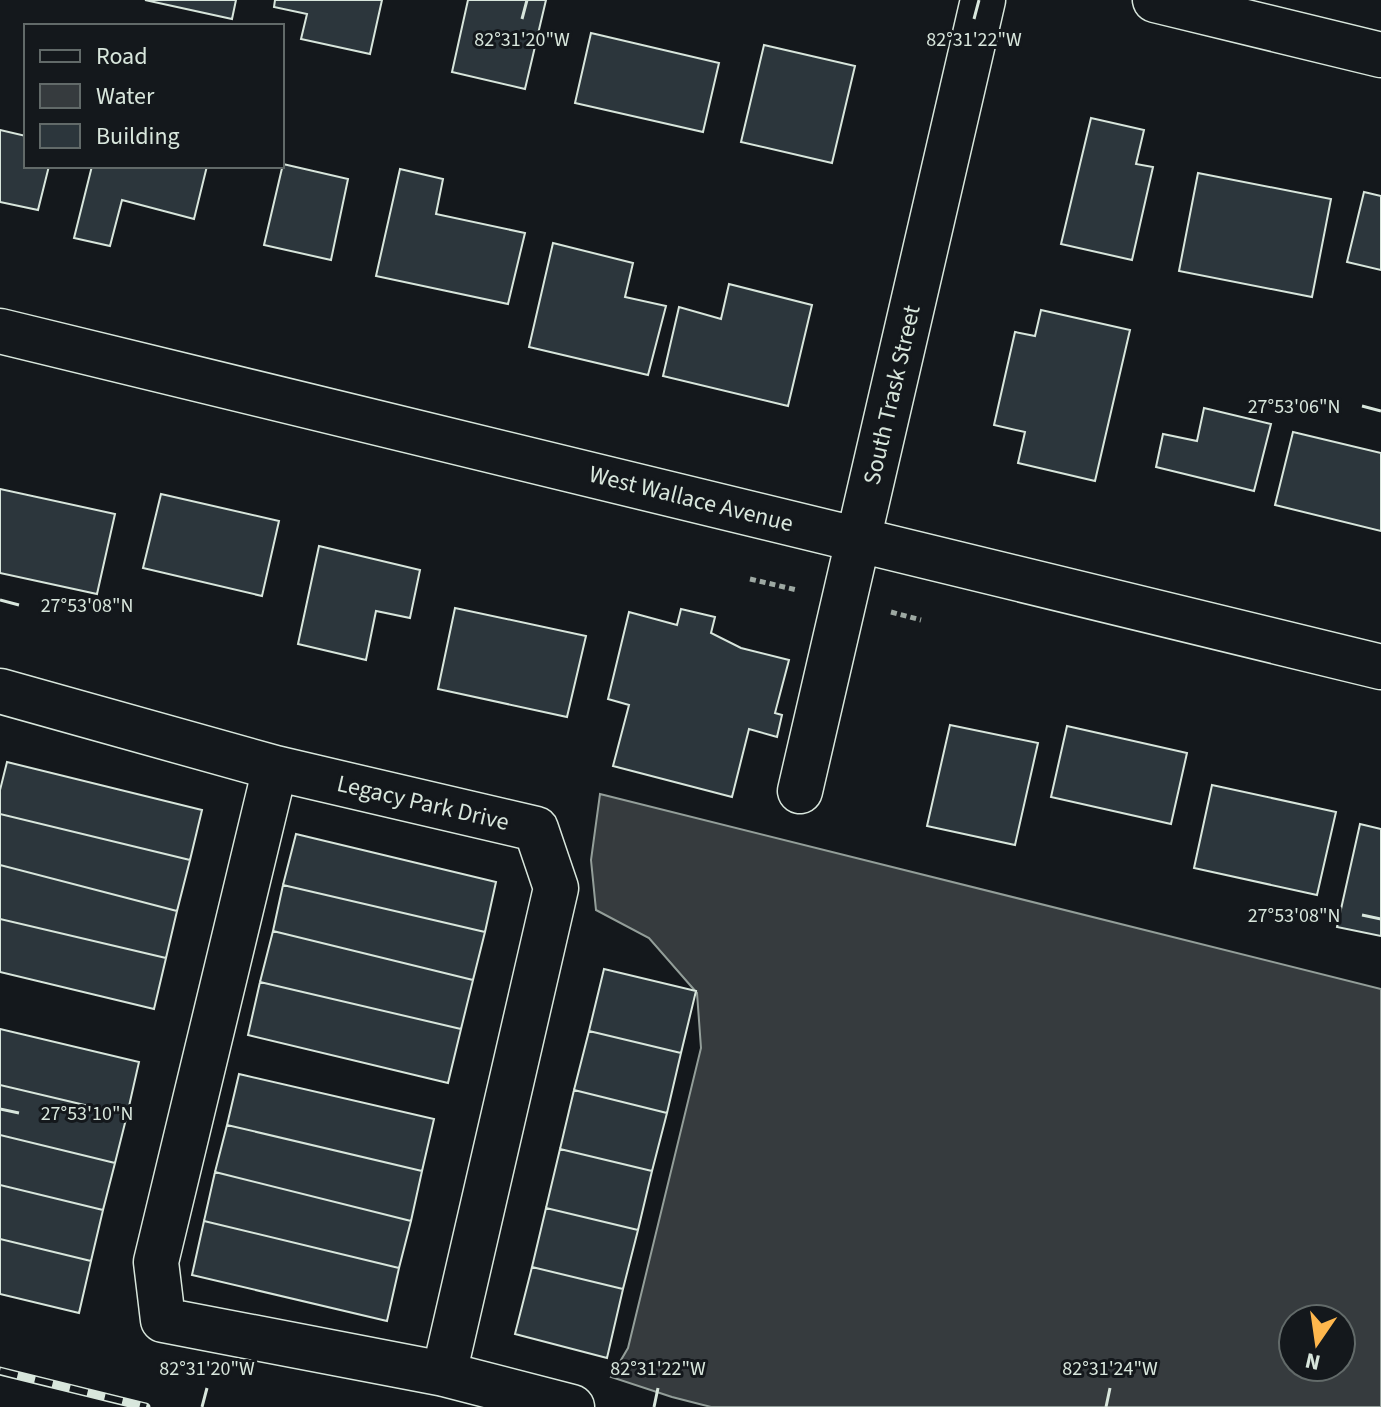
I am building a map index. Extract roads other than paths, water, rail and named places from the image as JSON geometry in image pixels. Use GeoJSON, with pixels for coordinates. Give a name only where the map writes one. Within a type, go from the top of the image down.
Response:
{"type":"FeatureCollection","features":[{"type":"Feature","properties":{"kind":"street","name":"South Trask Street"},"geometry":{"type":"LineString","coordinates":[[800,791],[983,0]]}},
{"type":"Feature","properties":{"kind":"street"},"geometry":{"type":"LineString","coordinates":[[1155,0],[1381,55]]}},
{"type":"Feature","properties":{"kind":"street","name":"West Wallace Avenue"},"geometry":{"type":"LineString","coordinates":[[0,331],[1381,667]]}},
{"type":"Feature","properties":{"kind":"street","name":"Legacy Park Drive"},"geometry":{"type":"LineString","coordinates":[[0,691],[275,768],[536,829],[556,888],[444,1374]]}},
{"type":"Feature","properties":{"kind":"street"},"geometry":{"type":"LineString","coordinates":[[275,768],[156,1262],[163,1320],[444,1374],[572,1407]]}},
{"type":"Feature","properties":{"kind":"water"},"geometry":{"type":"Polygon","coordinates":[[[600,794],[1381,989],[1381,1407],[711,1407],[611,1377],[628,1348],[701,1048],[697,993],[649,938],[596,910],[591,860],[600,794]]]}},
{"type":"Feature","properties":{"kind":"railway"},"geometry":{"type":"LineString","coordinates":[[0,1371],[146,1407]]}}]}
